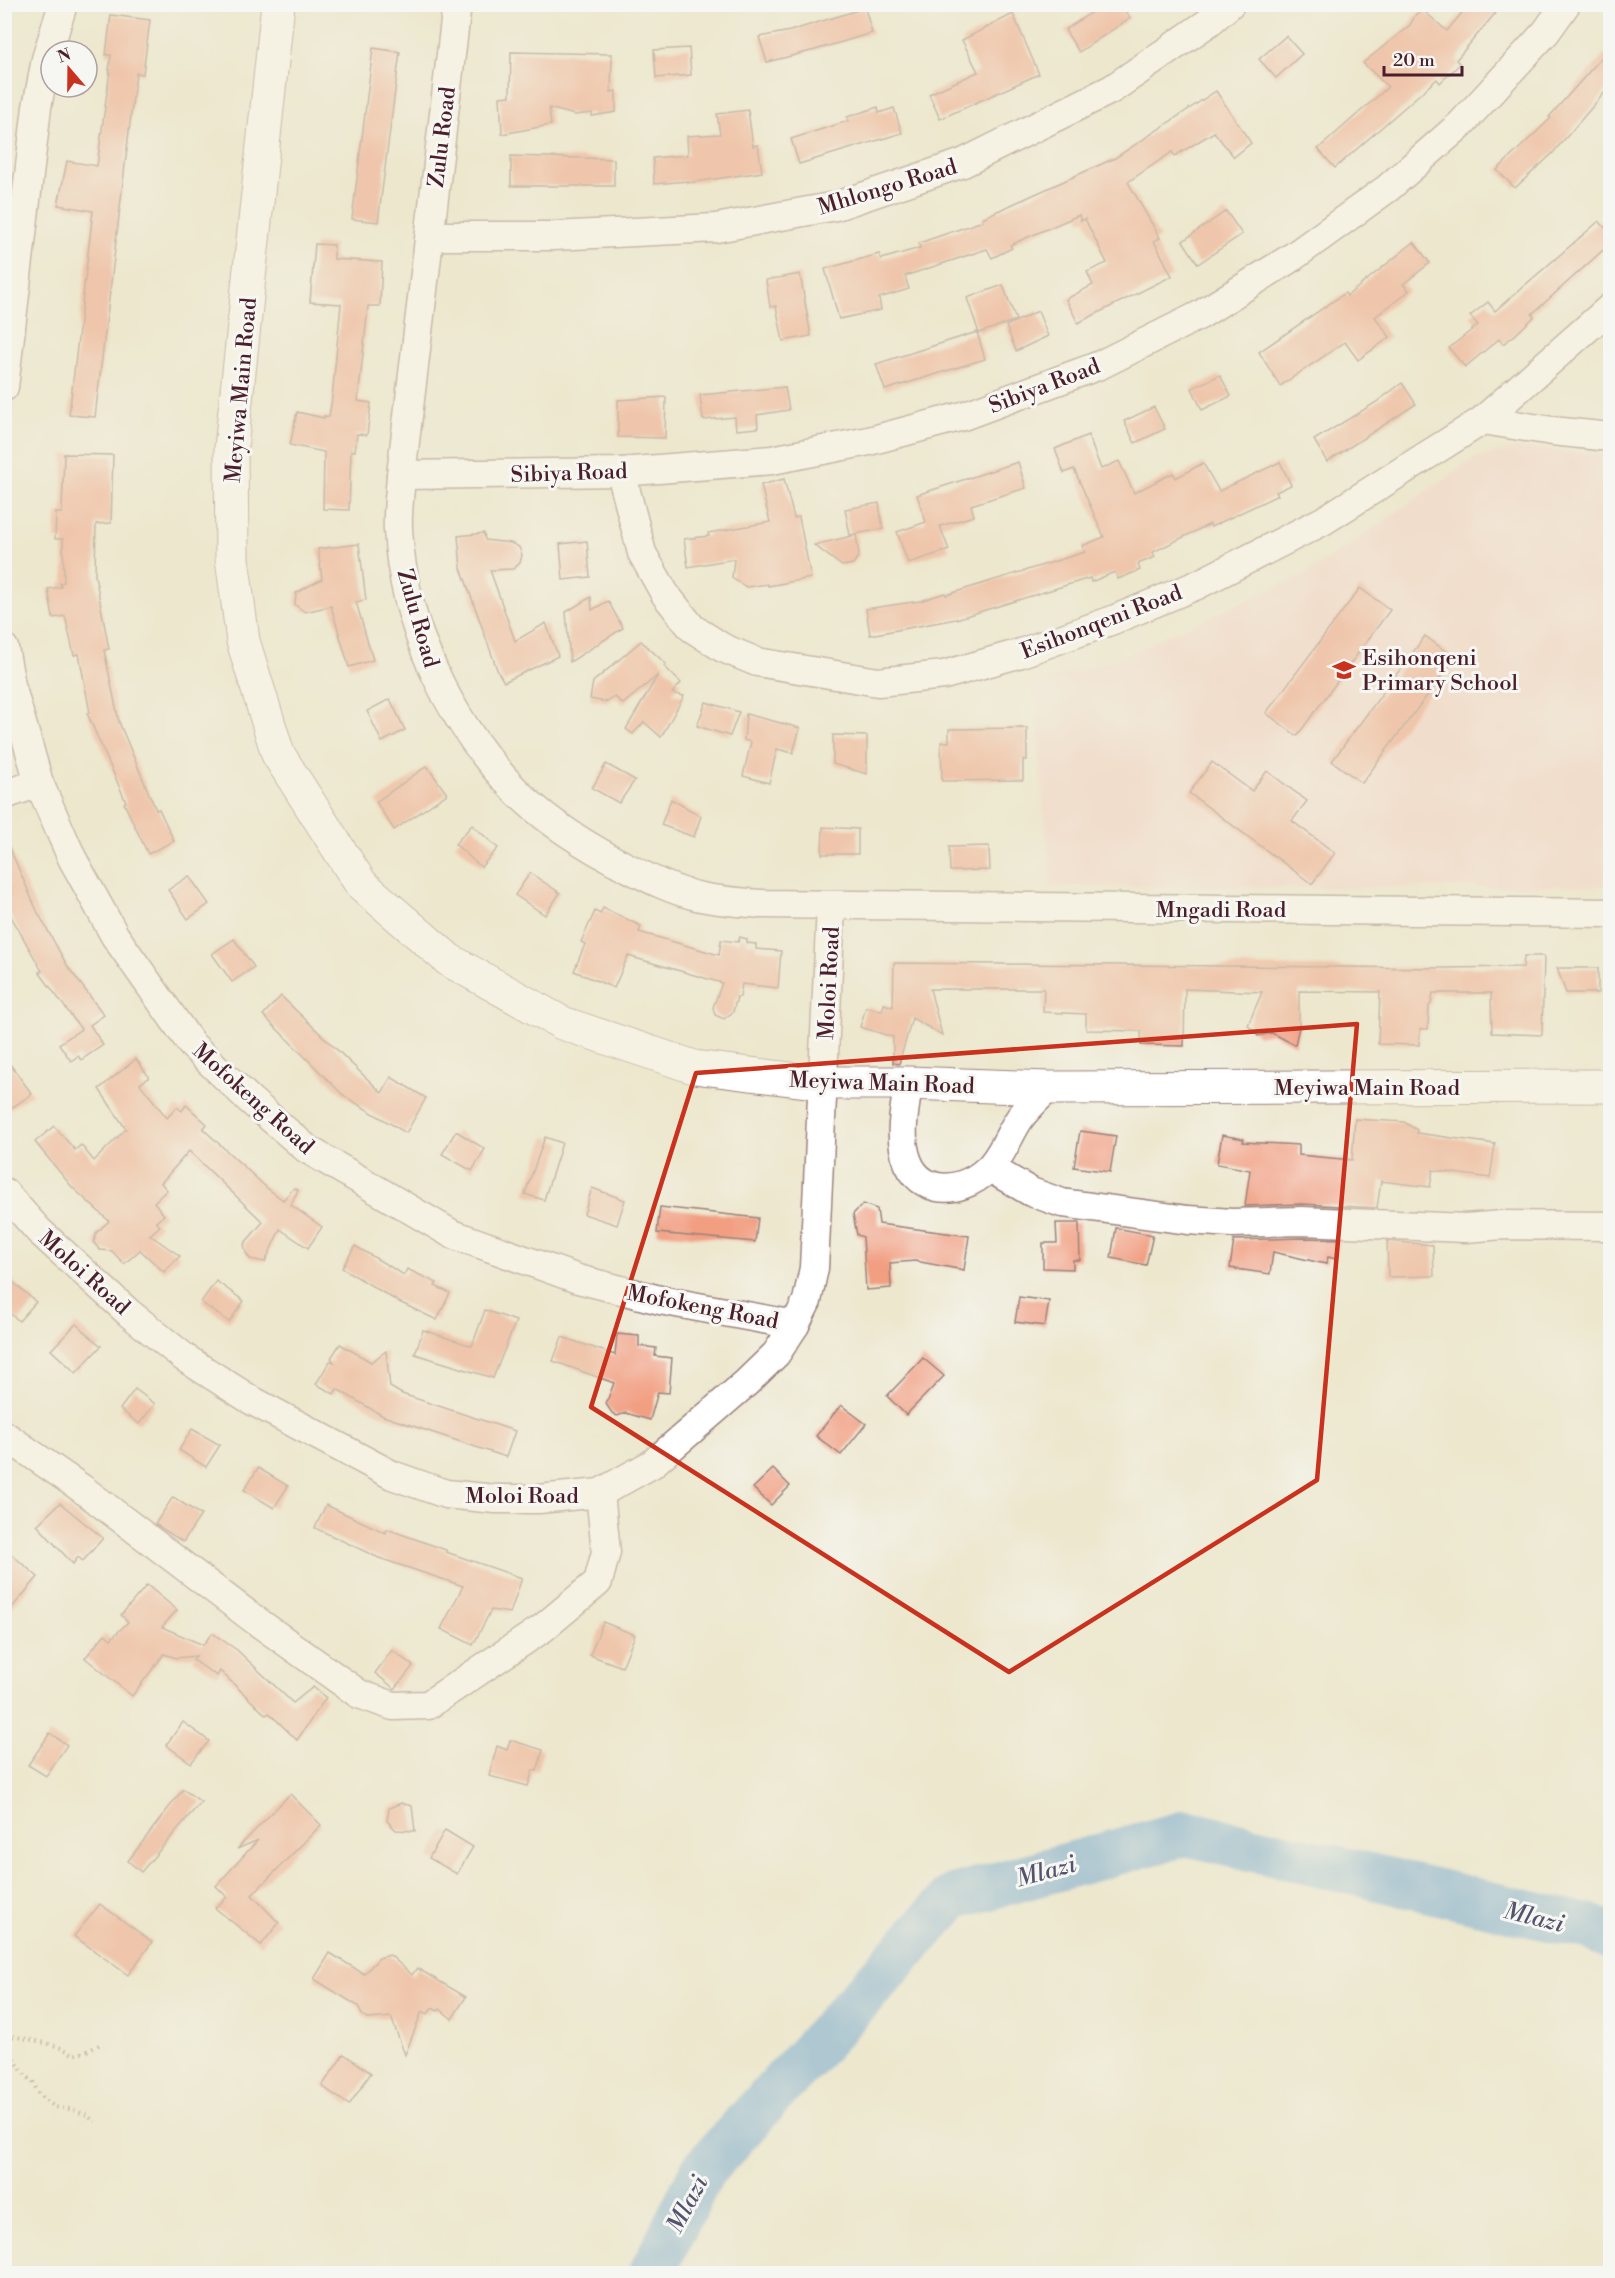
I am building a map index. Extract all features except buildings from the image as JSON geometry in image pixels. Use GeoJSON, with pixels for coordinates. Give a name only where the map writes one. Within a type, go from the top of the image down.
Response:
{"type":"FeatureCollection","features":[{"type":"Feature","properties":{"kind":"street"},"geometry":{"type":"LineString","coordinates":[[4,387],[37,107],[46,59],[63,4]]}},
{"type":"Feature","properties":{"kind":"street","name":"Meyiwa Main Road"},"geometry":{"type":"LineString","coordinates":[[278,4],[231,448],[232,558],[243,641],[278,754],[361,884],[449,960],[562,1023],[694,1067],[823,1083],[908,1083],[1048,1088],[1611,1086]]}},
{"type":"Feature","properties":{"kind":"street","name":"Zulu Road"},"geometry":{"type":"LineString","coordinates":[[457,4],[401,475],[398,528],[404,582],[420,637],[439,683],[470,737],[515,790],[576,840],[657,881],[700,897],[760,904],[831,906]]}},
{"type":"Feature","properties":{"kind":"street","name":"Mhlongo Road"},"geometry":{"type":"LineString","coordinates":[[430,236],[553,236],[716,228],[836,206],[963,163],[1112,89],[1209,22],[1230,4]]}},
{"type":"Feature","properties":{"kind":"street","name":"Sibiya Road"},"geometry":{"type":"LineString","coordinates":[[401,475],[621,472],[772,460],[869,441],[963,416],[1100,365],[1200,315],[1293,256],[1388,188],[1461,124],[1546,32],[1566,4]]}},
{"type":"Feature","properties":{"kind":"street","name":"Esihonqeni Road"},"geometry":{"type":"LineString","coordinates":[[621,472],[642,553],[665,594],[692,628],[723,648],[757,662],[878,681],[944,675],[1021,653],[1113,620],[1197,585],[1323,521],[1483,420],[1611,308]]}},
{"type":"Feature","properties":{"kind":"street"},"geometry":{"type":"LineString","coordinates":[[1483,420],[1552,431],[1611,437]]}},
{"type":"Feature","properties":{"kind":"street","name":"Mofokeng Road"},"geometry":{"type":"LineString","coordinates":[[4,648],[11,685],[39,783],[72,858],[115,936],[192,1045],[251,1101],[307,1149],[452,1234],[557,1272],[660,1300],[795,1325]]}},
{"type":"Feature","properties":{"kind":"street"},"geometry":{"type":"LineString","coordinates":[[4,795],[39,783]]}},
{"type":"Feature","properties":{"kind":"street","name":"Moloi Road"},"geometry":{"type":"LineString","coordinates":[[4,1192],[39,1231],[129,1313],[185,1359],[251,1400],[392,1475],[446,1494],[495,1500],[539,1499],[600,1493],[652,1464],[746,1383],[776,1354],[807,1301],[814,1268],[831,906]]}},
{"type":"Feature","properties":{"kind":"street","name":"Mngadi Road"},"geometry":{"type":"LineString","coordinates":[[831,906],[1611,913]]}},
{"type":"Feature","properties":{"kind":"street"},"geometry":{"type":"LineString","coordinates":[[908,1083],[903,1125],[904,1147],[908,1162],[919,1178],[934,1187],[954,1189],[974,1180],[990,1168],[1020,1118],[1048,1088]]}},
{"type":"Feature","properties":{"kind":"street"},"geometry":{"type":"LineString","coordinates":[[990,1168],[1031,1192],[1062,1203],[1188,1220],[1232,1223],[1302,1221],[1465,1228],[1503,1225],[1611,1226]]}},
{"type":"Feature","properties":{"kind":"street"},"geometry":{"type":"LineString","coordinates":[[4,1435],[81,1488],[255,1620],[359,1694],[393,1706],[428,1705],[543,1628],[598,1582],[606,1552],[600,1493]]}},
{"type":"Feature","properties":{"kind":"path"},"geometry":{"type":"LineString","coordinates":[[95,2122],[87,2115],[53,2106],[41,2096],[33,2081],[25,2075],[5,2046],[6,2035],[51,2045],[69,2051],[73,2055],[103,2043]]}},
{"type":"Feature","properties":{"kind":"highlighted area"},"geometry":{"type":"Polygon","coordinates":[[[1357,1024],[1317,1480],[1009,1672],[591,1407],[696,1073],[1357,1024]]]}},
{"type":"Feature","properties":{"kind":"shaded area","name":"Esihonqeni Primary School"},"geometry":{"type":"Polygon","coordinates":[[[1518,448],[1610,455],[1610,886],[1308,888],[1051,886],[1033,684],[1123,656],[1311,571],[1475,458],[1518,448]]]}},
{"type":"Feature","properties":{"kind":"waterway","name":"Mlazi"},"geometry":{"type":"LineString","coordinates":[[651,2274],[703,2170],[953,1897],[1186,1833],[1591,1928],[1610,1936]]}},
{"type":"Feature","properties":{"kind":"place","name":"Esihonqeni Primary School"},"geometry":{"type":"Point","coordinates":[1344,670]}}]}
